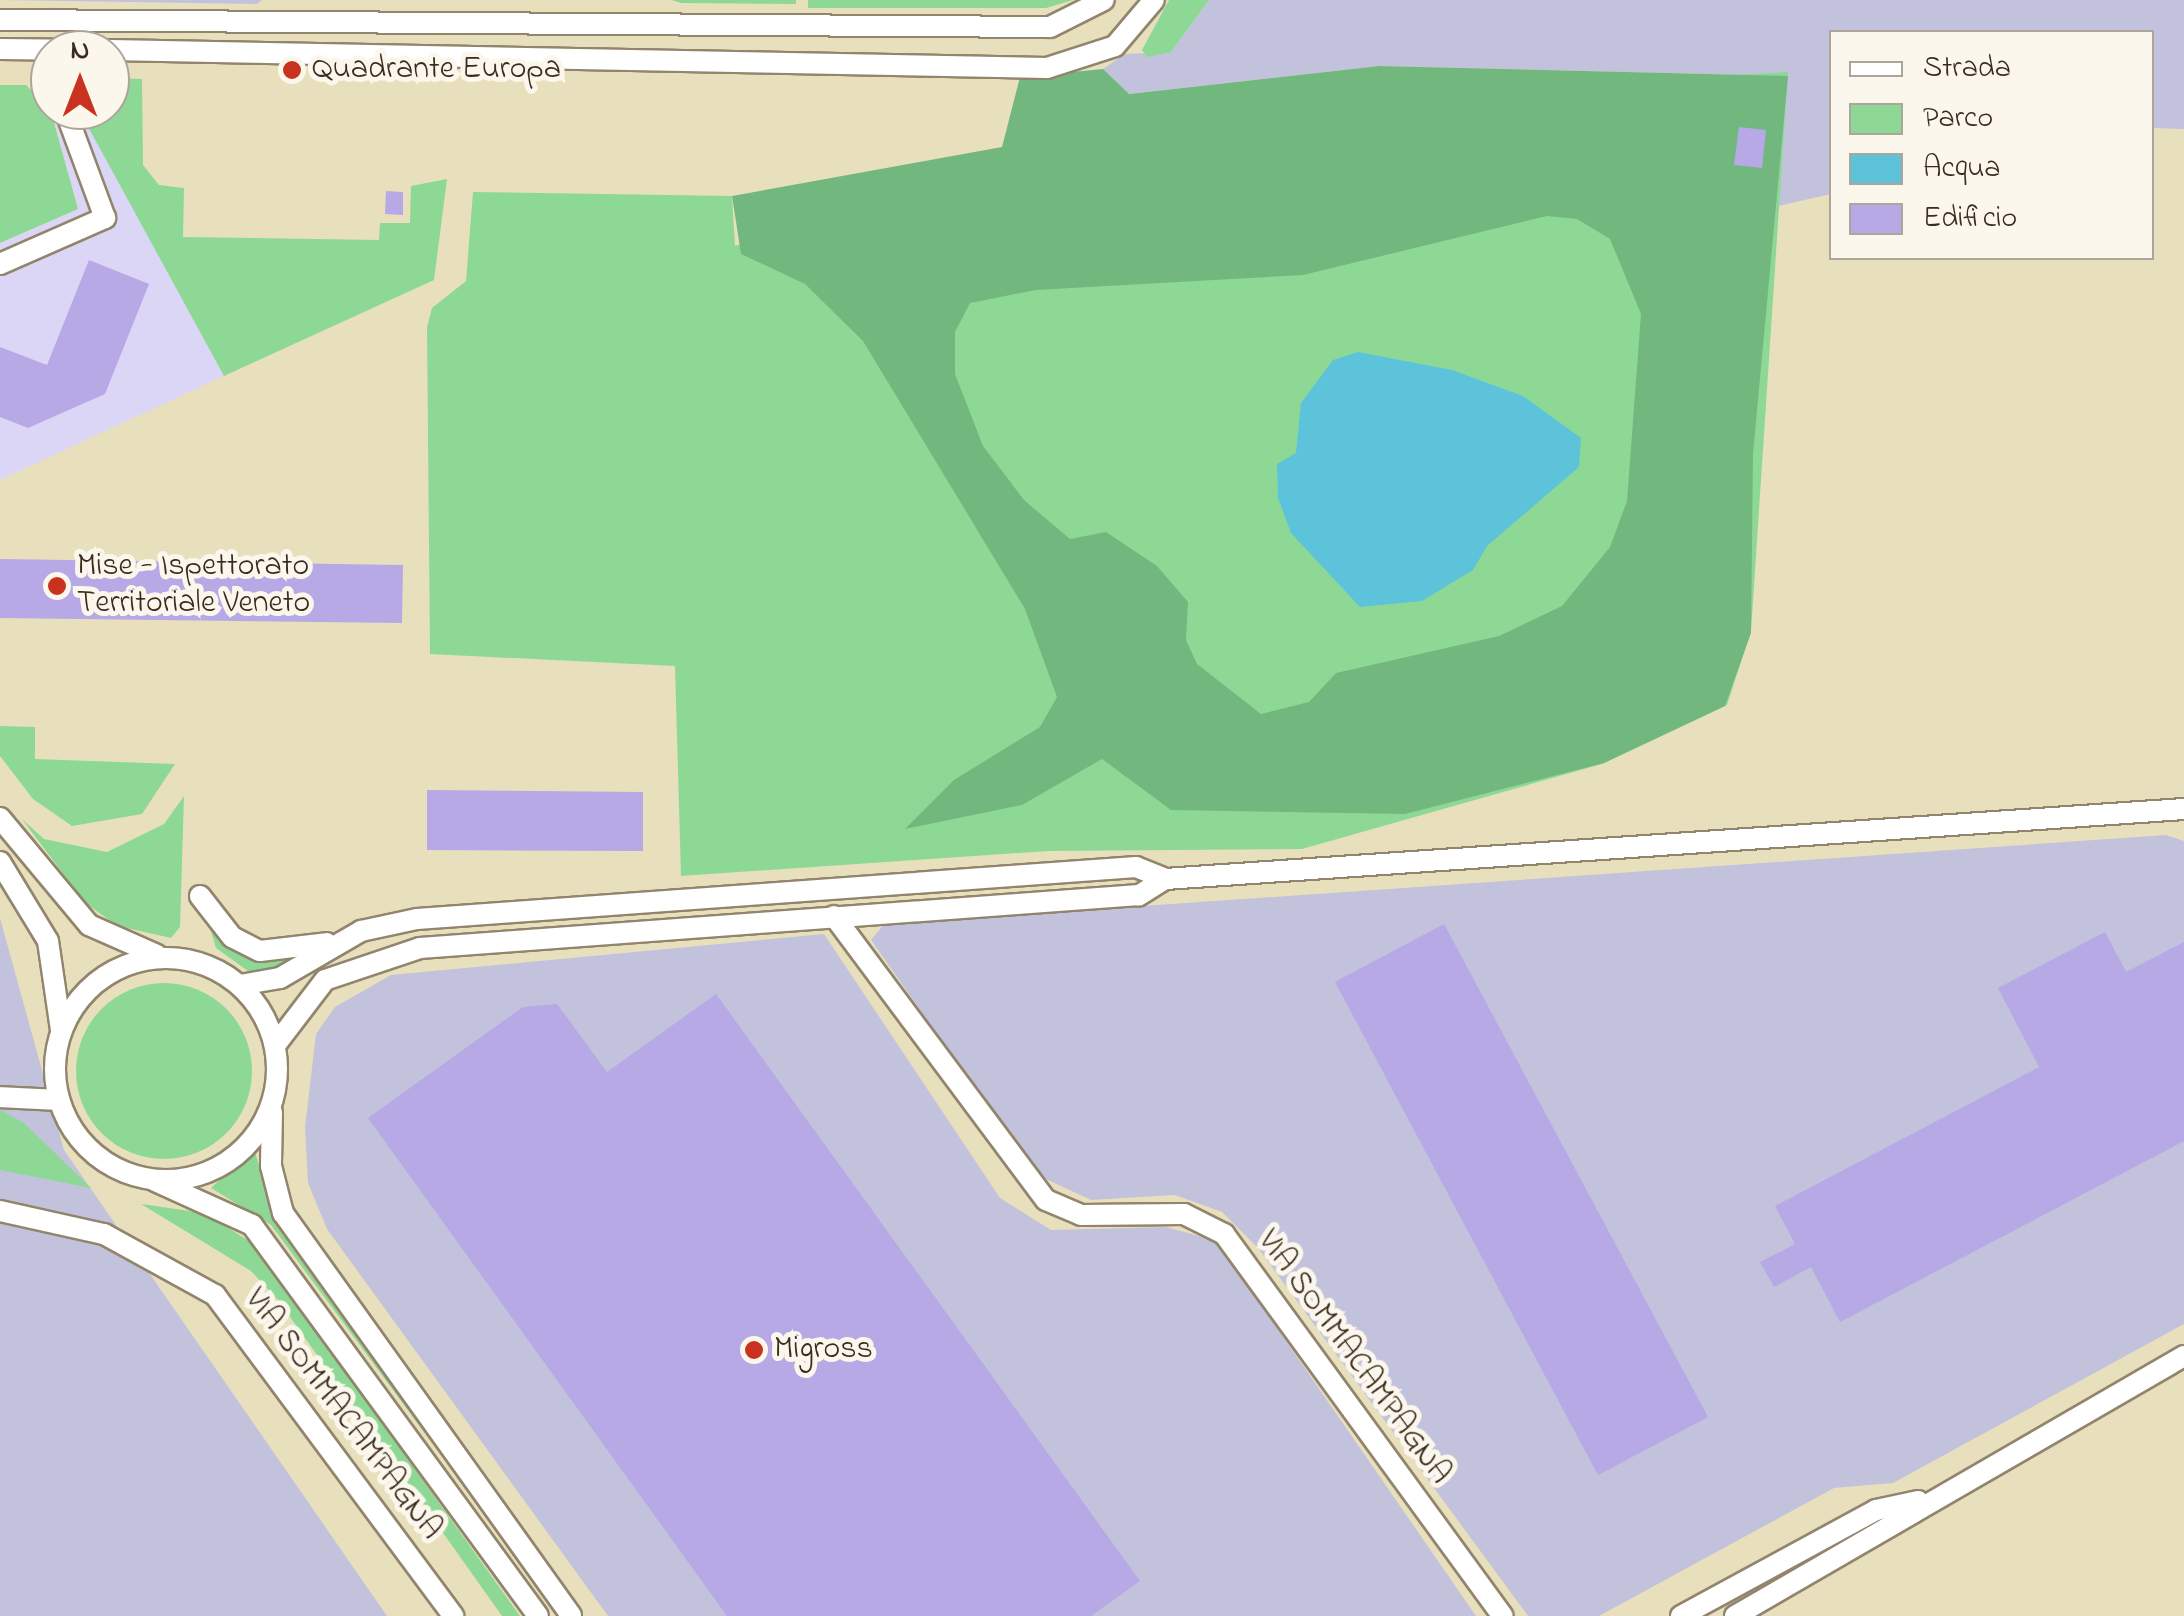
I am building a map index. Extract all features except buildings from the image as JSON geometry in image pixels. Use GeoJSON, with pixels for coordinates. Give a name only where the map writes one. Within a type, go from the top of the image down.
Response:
{"type":"FeatureCollection","features":[{"type":"Feature","properties":{"kind":"street"},"geometry":{"type":"LineString","coordinates":[[0,20],[1040,28],[1079,20],[1104,0]]}},
{"type":"Feature","properties":{"kind":"street"},"geometry":{"type":"LineString","coordinates":[[130,50],[1046,68],[1115,46],[1154,0]]}},
{"type":"Feature","properties":{"kind":"street"},"geometry":{"type":"LineString","coordinates":[[0,50],[30,50]]}},
{"type":"Feature","properties":{"kind":"street"},"geometry":{"type":"LineString","coordinates":[[0,264],[105,218],[72,130]]}},
{"type":"Feature","properties":{"kind":"street"},"geometry":{"type":"LineString","coordinates":[[200,896],[232,936],[260,951],[344,940],[436,918],[1136,867],[1164,879],[2184,809]]}},
{"type":"Feature","properties":{"kind":"street"},"geometry":{"type":"LineString","coordinates":[[0,818],[89,926],[240,985],[280,978],[344,940]]}},
{"type":"Feature","properties":{"kind":"street"},"geometry":{"type":"LineString","coordinates":[[0,862],[48,941],[61,1030],[58,1100],[0,1097]]}},
{"type":"Feature","properties":{"kind":"street"},"geometry":{"type":"LineString","coordinates":[[240,985],[276,1044],[325,980],[367,958],[834,916],[1139,895],[1164,879]]}},
{"type":"Feature","properties":{"kind":"street","name":"VIA SOMMACAMPAGNA"},"geometry":{"type":"LineString","coordinates":[[834,916],[1046,1200],[1080,1216],[1184,1214],[1224,1234],[1503,1616]]}},
{"type":"Feature","properties":{"kind":"street"},"geometry":{"type":"LineString","coordinates":[[61,1030],[104,976],[169,957]]}},
{"type":"Feature","properties":{"kind":"street","name":"VIA SOMMACAMPAGNA"},"geometry":{"type":"LineString","coordinates":[[276,1044],[271,1166],[283,1213],[571,1616]]}},
{"type":"Feature","properties":{"kind":"street","name":"VIA SOMMACAMPAGNA"},"geometry":{"type":"LineString","coordinates":[[58,1100],[94,1154],[252,1225],[538,1616]]}},
{"type":"Feature","properties":{"kind":"street"},"geometry":{"type":"LineString","coordinates":[[154,1180],[226,1163],[272,1104]]}},
{"type":"Feature","properties":{"kind":"street","name":"VIA SOMMACAMPAGNA"},"geometry":{"type":"LineString","coordinates":[[0,1211],[104,1234],[216,1295],[453,1616]]}},
{"type":"Feature","properties":{"kind":"street"},"geometry":{"type":"LineString","coordinates":[[1734,1616],[1887,1534],[1920,1501],[2184,1356]]}},
{"type":"Feature","properties":{"kind":"street"},"geometry":{"type":"LineString","coordinates":[[1681,1616],[1876,1510],[1920,1501]]}},
{"type":"Feature","properties":{"kind":"shaded area"},"geometry":{"type":"Polygon","coordinates":[[[0,0],[262,0],[257,4],[0,0]]]}},
{"type":"Feature","properties":{"kind":"shaded area"},"geometry":{"type":"Polygon","coordinates":[[[1209,0],[2184,0],[2184,129],[2154,128],[2154,30],[1829,30],[1829,194],[1778,206],[1787,76],[1379,66],[1128,94],[1103,69],[1125,54],[1171,52],[1209,0]]]}},
{"type":"Feature","properties":{"kind":"shaded area"},"geometry":{"type":"Polygon","coordinates":[[[56,130],[93,130],[224,376],[0,480],[0,243],[78,209],[56,130]]]}},
{"type":"Feature","properties":{"kind":"shaded area"},"geometry":{"type":"Polygon","coordinates":[[[2166,835],[2184,841],[2184,1324],[1893,1483],[1834,1488],[1599,1616],[1528,1616],[1258,1248],[1222,1212],[1175,1195],[1091,1200],[1035,1174],[871,940],[884,924],[2166,835]]]}},
{"type":"Feature","properties":{"kind":"shaded area"},"geometry":{"type":"Polygon","coordinates":[[[0,918],[64,1150],[387,1616],[0,1616],[0,918]]]}},
{"type":"Feature","properties":{"kind":"shaded area"},"geometry":{"type":"Polygon","coordinates":[[[824,934],[1000,1198],[1051,1230],[1166,1227],[1217,1241],[1476,1616],[608,1616],[327,1229],[308,1183],[305,1127],[316,1034],[335,1007],[391,975],[824,934]]]}},
{"type":"Feature","properties":{"kind":"green space"},"geometry":{"type":"Polygon","coordinates":[[[672,0],[796,0],[796,4],[681,3],[672,0]]]}},
{"type":"Feature","properties":{"kind":"green space"},"geometry":{"type":"Polygon","coordinates":[[[808,0],[1073,0],[1046,8],[808,8],[808,0]]]}},
{"type":"Feature","properties":{"kind":"green space"},"geometry":{"type":"Polygon","coordinates":[[[1169,0],[1209,0],[1171,52],[1147,57],[1142,50],[1169,0]]]}},
{"type":"Feature","properties":{"kind":"green space"},"geometry":{"type":"Polygon","coordinates":[[[1379,66],[1788,76],[1753,454],[1751,633],[1725,706],[1604,763],[1405,814],[1171,810],[1102,759],[1022,805],[905,829],[954,780],[1040,727],[1057,697],[1025,609],[863,341],[805,284],[741,254],[732,196],[1002,147],[1020,77],[1103,69],[1129,94],[1379,66]],[[1547,216],[1303,275],[1036,290],[970,303],[955,332],[955,374],[983,446],[1024,500],[1070,539],[1106,532],[1157,566],[1188,602],[1186,640],[1197,664],[1261,714],[1309,702],[1336,673],[1499,636],[1562,606],[1610,547],[1627,501],[1641,314],[1610,239],[1577,219],[1547,216]]]}},
{"type":"Feature","properties":{"kind":"green space"},"geometry":{"type":"Polygon","coordinates":[[[1788,72],[1751,631],[1727,705],[1602,764],[1302,849],[1049,851],[681,876],[675,666],[430,654],[427,327],[432,308],[466,281],[473,192],[732,196],[735,246],[1153,106],[1788,72]]]}},
{"type":"Feature","properties":{"kind":"green space"},"geometry":{"type":"Polygon","coordinates":[[[130,79],[142,79],[143,165],[159,185],[184,188],[183,237],[379,240],[380,223],[410,223],[411,186],[447,179],[434,280],[224,376],[90,130],[130,130],[130,79]]]}},
{"type":"Feature","properties":{"kind":"green space"},"geometry":{"type":"Polygon","coordinates":[[[0,85],[26,85],[30,89],[30,130],[56,130],[78,209],[0,243],[0,85]]]}},
{"type":"Feature","properties":{"kind":"green space"},"geometry":{"type":"Polygon","coordinates":[[[0,726],[35,727],[35,759],[175,764],[142,814],[72,826],[33,799],[0,756],[0,726]]]}},
{"type":"Feature","properties":{"kind":"green space"},"geometry":{"type":"Polygon","coordinates":[[[184,796],[180,927],[171,938],[118,926],[85,903],[22,819],[44,839],[107,852],[164,824],[184,796]]]}},
{"type":"Feature","properties":{"kind":"green space"},"geometry":{"type":"Polygon","coordinates":[[[207,918],[223,938],[301,954],[272,973],[248,971],[216,948],[207,918]]]}},
{"type":"Feature","properties":{"kind":"green space"},"geometry":{"type":"Polygon","coordinates":[[[164,983],[198,990],[226,1009],[245,1037],[252,1071],[245,1105],[226,1133],[198,1152],[164,1159],[130,1152],[102,1133],[83,1105],[76,1071],[83,1037],[102,1009],[130,990],[164,983]]]}},
{"type":"Feature","properties":{"kind":"green space"},"geometry":{"type":"Polygon","coordinates":[[[0,1110],[24,1123],[91,1188],[0,1170],[0,1110]]]}},
{"type":"Feature","properties":{"kind":"green space"},"geometry":{"type":"Polygon","coordinates":[[[253,1147],[280,1226],[560,1616],[271,1225],[211,1188],[253,1147]]]}},
{"type":"Feature","properties":{"kind":"green space"},"geometry":{"type":"Polygon","coordinates":[[[141,1204],[204,1213],[254,1244],[520,1616],[502,1616],[278,1300],[251,1271],[141,1204]]]}},
{"type":"Feature","properties":{"kind":"water"},"geometry":{"type":"Polygon","coordinates":[[[1358,352],[1452,370],[1523,396],[1581,438],[1579,467],[1487,546],[1473,570],[1422,601],[1360,607],[1291,533],[1278,498],[1277,464],[1296,453],[1301,403],[1333,360],[1358,352]]]}},
{"type":"Feature","properties":{"kind":"place","name":"Quadrante Europa"},"geometry":{"type":"Point","coordinates":[292,70]}},
{"type":"Feature","properties":{"kind":"place","name":"Mise - Ispettorato Territoriale Veneto"},"geometry":{"type":"Point","coordinates":[57,586]}},
{"type":"Feature","properties":{"kind":"place","name":"Migross"},"geometry":{"type":"Point","coordinates":[754,1350]}}]}
